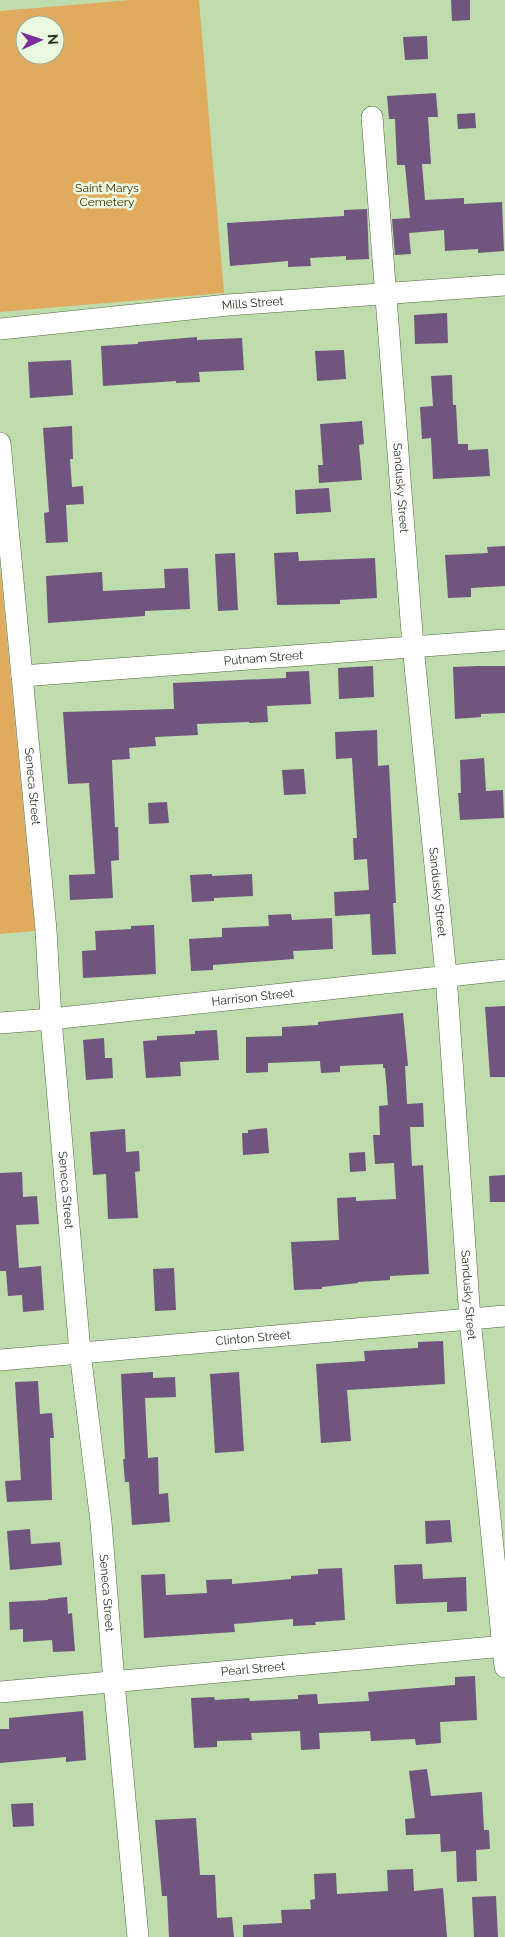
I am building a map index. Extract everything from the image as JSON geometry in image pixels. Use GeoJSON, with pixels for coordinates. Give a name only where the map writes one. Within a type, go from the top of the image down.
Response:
{"type":"FeatureCollection","features":[{"type":"Feature","properties":{"kind":"street","name":"Sandusky Street"},"geometry":{"type":"LineString","coordinates":[[372,117],[414,646],[446,975],[470,1319],[505,1667]]}},
{"type":"Feature","properties":{"kind":"street","name":"Mills Street"},"geometry":{"type":"LineString","coordinates":[[0,329],[228,306],[505,285]]}},
{"type":"Feature","properties":{"kind":"street","name":"Seneca Street"},"geometry":{"type":"LineString","coordinates":[[0,443],[46,930],[51,1019],[80,1352],[101,1522],[138,1937]]}},
{"type":"Feature","properties":{"kind":"street","name":"Putnam Street"},"geometry":{"type":"LineString","coordinates":[[22,676],[505,640]]}},
{"type":"Feature","properties":{"kind":"street","name":"Harrison Street"},"geometry":{"type":"LineString","coordinates":[[0,1023],[505,970]]}},
{"type":"Feature","properties":{"kind":"street","name":"Clinton Street"},"geometry":{"type":"LineString","coordinates":[[0,1360],[505,1316]]}},
{"type":"Feature","properties":{"kind":"street","name":"Pearl Street"},"geometry":{"type":"LineString","coordinates":[[0,1692],[504,1646]]}},
{"type":"Feature","properties":{"kind":"green space","name":"Saint Marys Cemetery"},"geometry":{"type":"Polygon","coordinates":[[[130,0],[199,0],[224,293],[0,312],[0,11],[130,0]]]}},
{"type":"Feature","properties":{"kind":"green space"},"geometry":{"type":"Polygon","coordinates":[[[0,567],[35,931],[0,934],[0,567]]]}},
{"type":"Feature","properties":{"kind":"building"},"geometry":{"type":"Polygon","coordinates":[[[451,0],[470,0],[470,20],[452,21],[451,0]]]}},
{"type":"Feature","properties":{"kind":"building"},"geometry":{"type":"Polygon","coordinates":[[[427,36],[428,59],[405,60],[403,37],[427,36]]]}},
{"type":"Feature","properties":{"kind":"building"},"geometry":{"type":"Polygon","coordinates":[[[436,93],[438,117],[428,117],[431,164],[422,164],[425,200],[464,198],[464,204],[502,202],[504,251],[478,253],[478,249],[445,251],[444,230],[409,233],[411,254],[395,255],[392,219],[410,218],[405,165],[397,165],[395,119],[389,119],[387,96],[436,93]]]}},
{"type":"Feature","properties":{"kind":"building"},"geometry":{"type":"Polygon","coordinates":[[[475,113],[476,128],[458,129],[457,114],[475,113]]]}},
{"type":"Feature","properties":{"kind":"building"},"geometry":{"type":"Polygon","coordinates":[[[367,209],[369,259],[346,260],[346,256],[310,258],[311,266],[288,267],[288,261],[230,266],[227,223],[344,216],[344,210],[367,209]]]}},
{"type":"Feature","properties":{"kind":"building"},"geometry":{"type":"Polygon","coordinates":[[[447,313],[448,343],[415,344],[414,315],[447,313]]]}},
{"type":"Feature","properties":{"kind":"building"},"geometry":{"type":"Polygon","coordinates":[[[197,337],[197,340],[242,338],[244,370],[199,372],[200,382],[176,383],[176,381],[103,386],[101,346],[197,337]]]}},
{"type":"Feature","properties":{"kind":"building"},"geometry":{"type":"Polygon","coordinates":[[[344,350],[346,379],[317,381],[315,351],[344,350]]]}},
{"type":"Feature","properties":{"kind":"building"},"geometry":{"type":"Polygon","coordinates":[[[71,360],[73,395],[30,398],[28,362],[71,360]]]}},
{"type":"Feature","properties":{"kind":"building"},"geometry":{"type":"Polygon","coordinates":[[[452,375],[453,405],[456,405],[458,444],[468,444],[468,450],[488,449],[490,476],[433,479],[431,438],[422,439],[420,407],[433,406],[431,376],[452,375]]]}},
{"type":"Feature","properties":{"kind":"building"},"geometry":{"type":"Polygon","coordinates":[[[362,421],[364,444],[359,445],[362,480],[319,483],[318,465],[323,465],[320,424],[362,421]]]}},
{"type":"Feature","properties":{"kind":"building"},"geometry":{"type":"Polygon","coordinates":[[[72,426],[73,459],[70,459],[72,487],[83,486],[84,504],[66,505],[68,542],[46,543],[44,513],[49,512],[43,428],[72,426]]]}},
{"type":"Feature","properties":{"kind":"building"},"geometry":{"type":"Polygon","coordinates":[[[329,488],[331,512],[296,514],[295,490],[329,488]]]}},
{"type":"Feature","properties":{"kind":"building"},"geometry":{"type":"Polygon","coordinates":[[[505,546],[505,586],[471,588],[471,597],[448,598],[445,555],[488,553],[487,547],[505,546]]]}},
{"type":"Feature","properties":{"kind":"building"},"geometry":{"type":"Polygon","coordinates":[[[298,552],[299,561],[375,558],[377,598],[340,600],[340,604],[277,605],[274,553],[298,552]]]}},
{"type":"Feature","properties":{"kind":"building"},"geometry":{"type":"Polygon","coordinates":[[[235,553],[238,610],[218,611],[215,554],[235,553]]]}},
{"type":"Feature","properties":{"kind":"building"},"geometry":{"type":"Polygon","coordinates":[[[188,568],[190,609],[145,611],[145,616],[48,623],[46,576],[102,572],[103,591],[165,588],[164,569],[188,568]]]}},
{"type":"Feature","properties":{"kind":"building"},"geometry":{"type":"Polygon","coordinates":[[[373,666],[374,697],[339,699],[338,668],[373,666]]]}},
{"type":"Feature","properties":{"kind":"building"},"geometry":{"type":"Polygon","coordinates":[[[505,666],[505,713],[481,714],[481,717],[455,719],[453,667],[505,666]]]}},
{"type":"Feature","properties":{"kind":"building"},"geometry":{"type":"Polygon","coordinates":[[[309,671],[311,704],[267,706],[268,722],[197,724],[198,735],[155,737],[156,746],[129,748],[130,759],[112,760],[115,827],[118,827],[119,860],[111,861],[113,898],[70,900],[69,875],[95,874],[89,783],[68,784],[63,712],[174,709],[173,683],[286,678],[286,672],[309,671]]]}},
{"type":"Feature","properties":{"kind":"building"},"geometry":{"type":"Polygon","coordinates":[[[377,730],[378,766],[389,765],[396,903],[393,903],[396,954],[372,955],[370,914],[335,916],[334,892],[369,890],[367,859],[354,860],[353,838],[357,838],[352,758],[336,759],[335,732],[377,730]]]}},
{"type":"Feature","properties":{"kind":"building"},"geometry":{"type":"Polygon","coordinates":[[[484,758],[486,791],[503,790],[504,818],[460,820],[458,793],[461,793],[460,760],[484,758]]]}},
{"type":"Feature","properties":{"kind":"building"},"geometry":{"type":"Polygon","coordinates":[[[304,769],[306,794],[284,795],[282,770],[304,769]]]}},
{"type":"Feature","properties":{"kind":"building"},"geometry":{"type":"Polygon","coordinates":[[[167,802],[169,823],[149,824],[148,803],[167,802]]]}},
{"type":"Feature","properties":{"kind":"building"},"geometry":{"type":"Polygon","coordinates":[[[212,874],[212,876],[252,874],[253,896],[214,898],[214,901],[192,902],[190,875],[212,874]]]}},
{"type":"Feature","properties":{"kind":"building"},"geometry":{"type":"Polygon","coordinates":[[[291,914],[292,920],[332,918],[333,949],[293,951],[294,959],[213,965],[213,970],[191,971],[189,939],[222,937],[222,928],[269,926],[268,915],[291,914]]]}},
{"type":"Feature","properties":{"kind":"building"},"geometry":{"type":"Polygon","coordinates":[[[154,925],[156,974],[83,978],[82,951],[96,950],[95,931],[131,929],[131,926],[154,925]]]}},
{"type":"Feature","properties":{"kind":"building"},"geometry":{"type":"Polygon","coordinates":[[[505,1006],[505,1077],[490,1077],[485,1007],[505,1006]]]}},
{"type":"Feature","properties":{"kind":"building"},"geometry":{"type":"Polygon","coordinates":[[[403,1013],[408,1066],[405,1066],[407,1104],[423,1103],[424,1127],[410,1127],[412,1166],[423,1165],[429,1274],[390,1276],[390,1280],[358,1282],[322,1287],[322,1289],[294,1290],[291,1242],[339,1240],[337,1198],[356,1197],[356,1201],[396,1199],[394,1163],[375,1164],[373,1135],[380,1135],[379,1106],[388,1105],[385,1068],[383,1068],[383,1064],[340,1066],[340,1072],[321,1073],[320,1061],[268,1063],[268,1072],[246,1073],[246,1037],[282,1036],[282,1027],[318,1025],[318,1022],[403,1013]]]}},
{"type":"Feature","properties":{"kind":"building"},"geometry":{"type":"Polygon","coordinates":[[[217,1030],[219,1060],[180,1062],[181,1076],[146,1078],[143,1041],[157,1040],[157,1036],[195,1034],[195,1031],[217,1030]]]}},
{"type":"Feature","properties":{"kind":"building"},"geometry":{"type":"Polygon","coordinates":[[[104,1038],[105,1058],[112,1058],[113,1078],[86,1080],[83,1040],[104,1038]]]}},
{"type":"Feature","properties":{"kind":"building"},"geometry":{"type":"Polygon","coordinates":[[[267,1128],[269,1153],[243,1155],[242,1133],[248,1133],[248,1130],[267,1128]]]}},
{"type":"Feature","properties":{"kind":"building"},"geometry":{"type":"Polygon","coordinates":[[[125,1129],[126,1152],[139,1151],[140,1171],[135,1172],[138,1218],[108,1219],[106,1174],[93,1175],[90,1132],[125,1129]]]}},
{"type":"Feature","properties":{"kind":"building"},"geometry":{"type":"Polygon","coordinates":[[[365,1152],[366,1171],[350,1172],[349,1153],[365,1152]]]}},
{"type":"Feature","properties":{"kind":"building"},"geometry":{"type":"Polygon","coordinates":[[[22,1172],[23,1197],[37,1196],[39,1224],[16,1225],[19,1268],[41,1266],[44,1310],[23,1312],[22,1295],[8,1296],[6,1271],[0,1271],[0,1173],[22,1172]]]}},
{"type":"Feature","properties":{"kind":"building"},"geometry":{"type":"Polygon","coordinates":[[[505,1175],[505,1202],[490,1202],[489,1176],[505,1175]]]}},
{"type":"Feature","properties":{"kind":"building"},"geometry":{"type":"Polygon","coordinates":[[[174,1268],[176,1310],[155,1311],[153,1269],[174,1268]]]}},
{"type":"Feature","properties":{"kind":"building"},"geometry":{"type":"Polygon","coordinates":[[[443,1341],[445,1384],[347,1390],[351,1441],[321,1443],[316,1364],[365,1361],[364,1351],[418,1348],[418,1342],[443,1341]]]}},
{"type":"Feature","properties":{"kind":"building"},"geometry":{"type":"Polygon","coordinates":[[[153,1372],[153,1378],[175,1377],[176,1397],[145,1398],[148,1458],[158,1457],[159,1494],[168,1493],[170,1522],[132,1525],[129,1482],[125,1482],[123,1459],[125,1459],[121,1374],[153,1372]]]}},
{"type":"Feature","properties":{"kind":"building"},"geometry":{"type":"Polygon","coordinates":[[[239,1372],[244,1451],[215,1453],[210,1374],[239,1372]]]}},
{"type":"Feature","properties":{"kind":"building"},"geometry":{"type":"Polygon","coordinates":[[[38,1381],[40,1414],[52,1413],[54,1438],[50,1438],[52,1500],[7,1502],[5,1481],[21,1480],[15,1382],[38,1381]]]}},
{"type":"Feature","properties":{"kind":"building"},"geometry":{"type":"Polygon","coordinates":[[[450,1520],[452,1542],[426,1544],[425,1521],[450,1520]]]}},
{"type":"Feature","properties":{"kind":"building"},"geometry":{"type":"Polygon","coordinates":[[[30,1529],[31,1544],[60,1542],[62,1565],[10,1570],[7,1531],[30,1529]]]}},
{"type":"Feature","properties":{"kind":"building"},"geometry":{"type":"Polygon","coordinates":[[[422,1564],[423,1579],[466,1577],[467,1611],[447,1612],[447,1602],[396,1604],[394,1565],[422,1564]]]}},
{"type":"Feature","properties":{"kind":"building"},"geometry":{"type":"Polygon","coordinates":[[[342,1568],[345,1620],[315,1622],[316,1625],[293,1626],[293,1619],[234,1624],[235,1632],[144,1638],[141,1575],[165,1574],[166,1595],[207,1593],[206,1580],[232,1579],[232,1584],[291,1579],[291,1576],[318,1574],[318,1569],[342,1568]]]}},
{"type":"Feature","properties":{"kind":"building"},"geometry":{"type":"Polygon","coordinates":[[[67,1597],[68,1614],[72,1613],[75,1651],[53,1652],[52,1640],[23,1642],[23,1629],[10,1630],[9,1602],[67,1597]]]}},
{"type":"Feature","properties":{"kind":"building"},"geometry":{"type":"Polygon","coordinates":[[[475,1676],[477,1720],[440,1722],[441,1743],[416,1745],[415,1739],[371,1741],[370,1731],[319,1733],[320,1749],[301,1750],[300,1731],[251,1733],[252,1740],[217,1741],[217,1747],[194,1748],[191,1698],[214,1697],[215,1700],[249,1698],[250,1701],[298,1699],[298,1695],[317,1694],[318,1704],[369,1701],[368,1692],[455,1685],[455,1677],[475,1676]]]}},
{"type":"Feature","properties":{"kind":"building"},"geometry":{"type":"Polygon","coordinates":[[[83,1711],[86,1760],[66,1762],[66,1757],[0,1763],[0,1729],[9,1729],[9,1718],[83,1711]]]}},
{"type":"Feature","properties":{"kind":"building"},"geometry":{"type":"Polygon","coordinates":[[[427,1769],[431,1796],[482,1792],[484,1830],[489,1830],[490,1849],[476,1850],[477,1881],[457,1882],[456,1851],[441,1852],[440,1834],[406,1835],[405,1819],[415,1818],[409,1771],[427,1769]]]}},
{"type":"Feature","properties":{"kind":"building"},"geometry":{"type":"Polygon","coordinates":[[[33,1803],[34,1826],[13,1827],[11,1804],[33,1803]]]}},
{"type":"Feature","properties":{"kind":"building"},"geometry":{"type":"Polygon","coordinates":[[[196,1818],[200,1875],[215,1875],[217,1918],[232,1917],[234,1937],[169,1937],[167,1896],[162,1896],[155,1820],[196,1818]]]}},
{"type":"Feature","properties":{"kind":"building"},"geometry":{"type":"Polygon","coordinates":[[[413,1869],[414,1891],[443,1888],[447,1937],[243,1937],[243,1925],[282,1923],[281,1910],[311,1909],[310,1900],[315,1899],[314,1874],[336,1873],[337,1894],[388,1891],[387,1870],[413,1869]]]}},
{"type":"Feature","properties":{"kind":"building"},"geometry":{"type":"Polygon","coordinates":[[[496,1896],[498,1937],[474,1937],[472,1897],[496,1896]]]}}]}
